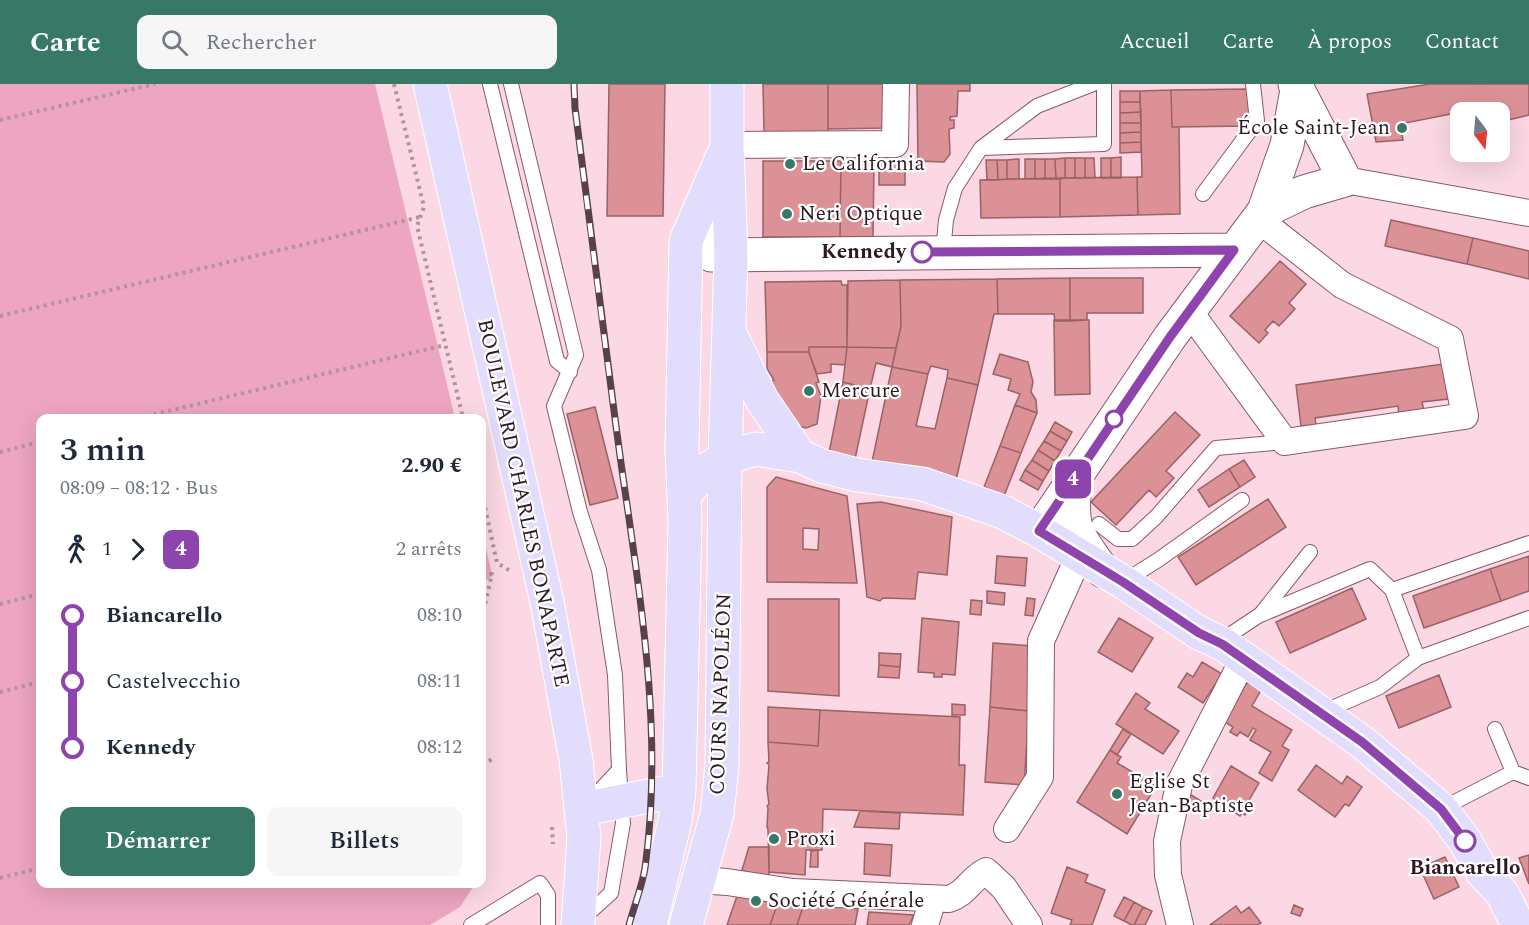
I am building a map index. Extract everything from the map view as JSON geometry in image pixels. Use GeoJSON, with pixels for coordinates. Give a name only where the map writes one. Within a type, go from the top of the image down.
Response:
{"type":"FeatureCollection","features":[{"type":"Feature","properties":{"kind":"main road","name":"BOULEVARD CHARLES BONAPARTE"},"geometry":{"type":"LineString","coordinates":[[430,84],[548,602],[576,760],[583,809],[583,870],[568,924]]}},
{"type":"Feature","properties":{"kind":"main road","name":"COURS NAPOLÉON"},"geometry":{"type":"LineString","coordinates":[[686,925],[717,814],[722,765],[725,458],[731,256],[727,84]]}},
{"type":"Feature","properties":{"kind":"main road"},"geometry":{"type":"LineString","coordinates":[[1261,215],[1304,192],[1345,180],[1296,87]]}},
{"type":"Feature","properties":{"kind":"main road"},"geometry":{"type":"LineString","coordinates":[[1039,531],[1190,311],[1261,215],[1287,145],[1296,87]]}},
{"type":"Feature","properties":{"kind":"main road","name":"COURS NAPOLÉON"},"geometry":{"type":"LineString","coordinates":[[650,925],[675,821],[679,790],[685,495],[682,448],[686,241],[727,145]]}},
{"type":"Feature","properties":{"kind":"main road"},"geometry":{"type":"LineString","coordinates":[[731,256],[1234,250]]}},
{"type":"Feature","properties":{"kind":"main road"},"geometry":{"type":"LineString","coordinates":[[728,330],[762,400],[800,456]]}},
{"type":"Feature","properties":{"kind":"main road"},"geometry":{"type":"LineString","coordinates":[[685,495],[706,470],[725,458],[756,449],[800,456],[857,475],[923,484],[1002,512],[1039,531],[1199,633],[1233,651],[1362,742],[1441,809],[1465,841],[1483,873],[1502,893],[1518,925]]}},
{"type":"Feature","properties":{"kind":"main road"},"geometry":{"type":"LineString","coordinates":[[1076,474],[1072,509],[1074,524],[1079,537],[1101,570]]}},
{"type":"Feature","properties":{"kind":"main road"},"geometry":{"type":"LineString","coordinates":[[583,809],[620,786],[679,790]]}},
{"type":"Feature","properties":{"kind":"main road"},"geometry":{"type":"LineString","coordinates":[[1483,873],[1484,899],[1495,925]]}},
{"type":"Feature","properties":{"kind":"street"},"geometry":{"type":"LineString","coordinates":[[727,145],[895,144],[896,84]]}},
{"type":"Feature","properties":{"kind":"street"},"geometry":{"type":"LineString","coordinates":[[1345,180],[1529,213]]}},
{"type":"Feature","properties":{"kind":"street"},"geometry":{"type":"LineString","coordinates":[[1190,311],[1285,442],[1464,416],[1450,339],[1342,285],[1261,215]]}},
{"type":"Feature","properties":{"kind":"street"},"geometry":{"type":"LineString","coordinates":[[1006,829],[1040,777],[1041,641],[1101,570]]}},
{"type":"Feature","properties":{"kind":"street"},"geometry":{"type":"LineString","coordinates":[[1180,925],[1168,875],[1167,841],[1179,785],[1233,651]]}},
{"type":"Feature","properties":{"kind":"street"},"geometry":{"type":"LineString","coordinates":[[698,880],[793,892],[949,899],[960,896],[974,877],[986,871],[1004,888],[1029,925]]}},
{"type":"Feature","properties":{"kind":"street"},"geometry":{"type":"LineString","coordinates":[[925,925],[933,899]]}},
{"type":"Feature","properties":{"kind":"lane"},"geometry":{"type":"LineString","coordinates":[[490,84],[557,361],[570,372]]}},
{"type":"Feature","properties":{"kind":"lane"},"geometry":{"type":"LineString","coordinates":[[471,925],[540,883],[568,924],[611,892],[623,823],[615,675],[600,570],[580,512],[554,406],[576,355],[511,84]]}},
{"type":"Feature","properties":{"kind":"lane"},"geometry":{"type":"LineString","coordinates":[[943,252],[946,219],[955,188],[981,148],[1037,106],[1093,84]]}},
{"type":"Feature","properties":{"kind":"lane"},"geometry":{"type":"LineString","coordinates":[[981,148],[1104,144],[1104,84]]}},
{"type":"Feature","properties":{"kind":"lane"},"geometry":{"type":"LineString","coordinates":[[1203,194],[1257,121],[1253,84]]}},
{"type":"Feature","properties":{"kind":"lane"},"geometry":{"type":"LineString","coordinates":[[1099,524],[1118,539],[1132,540],[1156,517],[1216,448],[1285,442]]}},
{"type":"Feature","properties":{"kind":"lane"},"geometry":{"type":"LineString","coordinates":[[1101,570],[1158,560],[1242,500]]}},
{"type":"Feature","properties":{"kind":"lane"},"geometry":{"type":"LineString","coordinates":[[1392,590],[1529,543]]}},
{"type":"Feature","properties":{"kind":"lane"},"geometry":{"type":"LineString","coordinates":[[1258,616],[1310,552]]}},
{"type":"Feature","properties":{"kind":"lane"},"geometry":{"type":"LineString","coordinates":[[1233,651],[1234,632],[1258,616],[1370,569],[1392,590],[1418,658]]}},
{"type":"Feature","properties":{"kind":"lane"},"geometry":{"type":"LineString","coordinates":[[1321,713],[1380,687],[1418,658],[1529,618]]}},
{"type":"Feature","properties":{"kind":"lane"},"geometry":{"type":"LineString","coordinates":[[1495,729],[1513,772],[1529,778]]}},
{"type":"Feature","properties":{"kind":"lane"},"geometry":{"type":"LineString","coordinates":[[1441,809],[1513,772]]}},
{"type":"Feature","properties":{"kind":"path"},"geometry":{"type":"LineString","coordinates":[[0,120],[155,84]]}},
{"type":"Feature","properties":{"kind":"path"},"geometry":{"type":"LineString","coordinates":[[394,84],[424,207],[417,226],[462,414]]}},
{"type":"Feature","properties":{"kind":"path"},"geometry":{"type":"LineString","coordinates":[[0,316],[420,217]]}},
{"type":"Feature","properties":{"kind":"path"},"geometry":{"type":"LineString","coordinates":[[156,414],[446,345]]}},
{"type":"Feature","properties":{"kind":"path"},"geometry":{"type":"LineString","coordinates":[[0,452],[36,443]]}},
{"type":"Feature","properties":{"kind":"path"},"geometry":{"type":"LineString","coordinates":[[486,513],[496,563]]}},
{"type":"Feature","properties":{"kind":"path"},"geometry":{"type":"LineString","coordinates":[[486,575],[492,574],[486,600]]}},
{"type":"Feature","properties":{"kind":"path"},"geometry":{"type":"LineString","coordinates":[[0,604],[36,595]]}},
{"type":"Feature","properties":{"kind":"path"},"geometry":{"type":"LineString","coordinates":[[0,692],[36,683]]}},
{"type":"Feature","properties":{"kind":"path"},"geometry":{"type":"LineString","coordinates":[[486,762],[495,758]]}},
{"type":"Feature","properties":{"kind":"path"},"geometry":{"type":"LineString","coordinates":[[0,878],[36,869]]}},
{"type":"Feature","properties":{"kind":"shaded area"},"geometry":{"type":"Polygon","coordinates":[[[0,84],[375,84],[454,414],[36,414],[36,888],[472,888],[460,907],[430,925],[0,925],[0,84]]]}},
{"type":"Feature","properties":{"kind":"shaded area"},"geometry":{"type":"Polygon","coordinates":[[[486,548],[492,574],[486,580],[486,548]]]}},
{"type":"Feature","properties":{"kind":"building"},"geometry":{"type":"Polygon","coordinates":[[[609,84],[665,84],[663,216],[607,216],[609,84]]]}},
{"type":"Feature","properties":{"kind":"building"},"geometry":{"type":"Polygon","coordinates":[[[763,84],[828,84],[828,132],[764,132],[763,84]]]}},
{"type":"Feature","properties":{"kind":"building"},"geometry":{"type":"Polygon","coordinates":[[[828,84],[884,84],[885,128],[828,129],[828,84]]]}},
{"type":"Feature","properties":{"kind":"building"},"geometry":{"type":"Polygon","coordinates":[[[917,84],[970,84],[970,91],[958,91],[957,116],[950,117],[950,120],[954,120],[954,128],[949,129],[950,154],[944,162],[918,161],[917,84]]]}},
{"type":"Feature","properties":{"kind":"building"},"geometry":{"type":"Polygon","coordinates":[[[1430,84],[1529,84],[1529,115],[1510,120],[1510,102],[1450,102],[1450,114],[1400,124],[1403,140],[1376,142],[1367,94],[1430,84]]]}},
{"type":"Feature","properties":{"kind":"building"},"geometry":{"type":"Polygon","coordinates":[[[1249,89],[1249,126],[1172,127],[1171,90],[1249,89]]]}},
{"type":"Feature","properties":{"kind":"building"},"geometry":{"type":"Polygon","coordinates":[[[1171,90],[1172,127],[1179,127],[1180,214],[1138,215],[1137,177],[1142,177],[1140,91],[1171,90]]]}},
{"type":"Feature","properties":{"kind":"building"},"geometry":{"type":"Polygon","coordinates":[[[1120,91],[1140,91],[1140,102],[1120,102],[1120,91]]]}},
{"type":"Feature","properties":{"kind":"building"},"geometry":{"type":"Polygon","coordinates":[[[1120,102],[1140,102],[1141,112],[1120,113],[1120,102]]]}},
{"type":"Feature","properties":{"kind":"building"},"geometry":{"type":"Polygon","coordinates":[[[1141,112],[1141,123],[1120,123],[1120,113],[1141,112]]]}},
{"type":"Feature","properties":{"kind":"building"},"geometry":{"type":"Polygon","coordinates":[[[1120,123],[1141,123],[1141,132],[1120,133],[1120,123]]]}},
{"type":"Feature","properties":{"kind":"building"},"geometry":{"type":"Polygon","coordinates":[[[1141,132],[1141,142],[1120,143],[1120,133],[1141,132]]]}},
{"type":"Feature","properties":{"kind":"building"},"geometry":{"type":"Polygon","coordinates":[[[1141,142],[1141,152],[1120,153],[1120,143],[1141,142]]]}},
{"type":"Feature","properties":{"kind":"building"},"geometry":{"type":"Polygon","coordinates":[[[1121,157],[1121,178],[1111,178],[1111,158],[1121,157]]]}},
{"type":"Feature","properties":{"kind":"building"},"geometry":{"type":"Polygon","coordinates":[[[1065,158],[1075,158],[1075,178],[1065,178],[1065,158]]]}},
{"type":"Feature","properties":{"kind":"building"},"geometry":{"type":"Polygon","coordinates":[[[1065,158],[1065,178],[1056,179],[1055,159],[1065,158]]]}},
{"type":"Feature","properties":{"kind":"building"},"geometry":{"type":"Polygon","coordinates":[[[1075,158],[1085,158],[1085,178],[1075,178],[1075,158]]]}},
{"type":"Feature","properties":{"kind":"building"},"geometry":{"type":"Polygon","coordinates":[[[1085,158],[1094,158],[1095,178],[1085,178],[1085,158]]]}},
{"type":"Feature","properties":{"kind":"building"},"geometry":{"type":"Polygon","coordinates":[[[1101,158],[1111,158],[1111,178],[1101,178],[1101,158]]]}},
{"type":"Feature","properties":{"kind":"building"},"geometry":{"type":"Polygon","coordinates":[[[1019,159],[1019,179],[1007,179],[1007,160],[1019,159]]]}},
{"type":"Feature","properties":{"kind":"building"},"geometry":{"type":"Polygon","coordinates":[[[1025,159],[1035,159],[1035,179],[1025,179],[1025,159]]]}},
{"type":"Feature","properties":{"kind":"building"},"geometry":{"type":"Polygon","coordinates":[[[1035,159],[1045,159],[1045,179],[1035,179],[1035,159]]]}},
{"type":"Feature","properties":{"kind":"building"},"geometry":{"type":"Polygon","coordinates":[[[1045,159],[1055,159],[1056,179],[1045,179],[1045,159]]]}},
{"type":"Feature","properties":{"kind":"building"},"geometry":{"type":"Polygon","coordinates":[[[986,160],[997,160],[998,180],[987,180],[986,160]]]}},
{"type":"Feature","properties":{"kind":"building"},"geometry":{"type":"Polygon","coordinates":[[[997,160],[1007,160],[1007,179],[998,180],[997,160]]]}},
{"type":"Feature","properties":{"kind":"building"},"geometry":{"type":"Polygon","coordinates":[[[763,161],[841,161],[840,237],[763,237],[763,161]]]}},
{"type":"Feature","properties":{"kind":"building"},"geometry":{"type":"Polygon","coordinates":[[[841,161],[850,161],[850,165],[874,165],[873,237],[840,237],[841,161]]]}},
{"type":"Feature","properties":{"kind":"building"},"geometry":{"type":"Polygon","coordinates":[[[879,161],[905,161],[905,185],[879,185],[879,161]]]}},
{"type":"Feature","properties":{"kind":"building"},"geometry":{"type":"Polygon","coordinates":[[[1137,177],[1138,215],[1060,217],[1060,178],[1137,177]]]}},
{"type":"Feature","properties":{"kind":"building"},"geometry":{"type":"Polygon","coordinates":[[[1060,178],[1060,217],[981,218],[980,180],[1060,178]]]}},
{"type":"Feature","properties":{"kind":"building"},"geometry":{"type":"Polygon","coordinates":[[[1391,220],[1473,238],[1467,264],[1385,246],[1391,220]]]}},
{"type":"Feature","properties":{"kind":"building"},"geometry":{"type":"Polygon","coordinates":[[[1473,238],[1529,251],[1529,279],[1467,264],[1473,238]]]}},
{"type":"Feature","properties":{"kind":"building"},"geometry":{"type":"Polygon","coordinates":[[[1280,261],[1306,284],[1289,303],[1295,309],[1279,326],[1273,321],[1265,330],[1268,333],[1259,343],[1230,316],[1280,261]]]}},
{"type":"Feature","properties":{"kind":"building"},"geometry":{"type":"Polygon","coordinates":[[[1070,278],[1143,278],[1143,313],[1087,313],[1087,320],[1070,321],[1070,278]]]}},
{"type":"Feature","properties":{"kind":"building"},"geometry":{"type":"Polygon","coordinates":[[[1070,278],[1070,321],[1055,321],[1054,314],[998,314],[997,279],[1070,278]]]}},
{"type":"Feature","properties":{"kind":"building"},"geometry":{"type":"Polygon","coordinates":[[[997,279],[998,314],[994,314],[978,385],[947,378],[948,370],[931,366],[928,374],[892,367],[901,326],[900,280],[997,279]]]}},
{"type":"Feature","properties":{"kind":"building"},"geometry":{"type":"Polygon","coordinates":[[[900,280],[901,326],[896,348],[847,347],[848,281],[900,280]]]}},
{"type":"Feature","properties":{"kind":"building"},"geometry":{"type":"Polygon","coordinates":[[[841,281],[842,285],[847,285],[847,347],[809,347],[809,352],[767,352],[765,282],[841,281]]]}},
{"type":"Feature","properties":{"kind":"building"},"geometry":{"type":"Polygon","coordinates":[[[1054,320],[1089,320],[1090,394],[1055,395],[1054,320]]]}},
{"type":"Feature","properties":{"kind":"building"},"geometry":{"type":"Polygon","coordinates":[[[809,347],[847,347],[845,365],[831,364],[831,372],[817,374],[809,347]]]}},
{"type":"Feature","properties":{"kind":"building"},"geometry":{"type":"Polygon","coordinates":[[[847,347],[896,348],[892,367],[876,363],[870,389],[843,382],[847,347]]]}},
{"type":"Feature","properties":{"kind":"building"},"geometry":{"type":"Polygon","coordinates":[[[767,352],[809,352],[821,396],[817,424],[806,428],[794,425],[785,412],[772,381],[774,380],[767,369],[767,352]]]}},
{"type":"Feature","properties":{"kind":"building"},"geometry":{"type":"Polygon","coordinates":[[[1000,354],[1028,362],[1033,382],[1031,392],[1036,400],[1037,413],[1015,405],[1020,394],[1008,390],[1011,379],[993,374],[1000,354]]]}},
{"type":"Feature","properties":{"kind":"building"},"geometry":{"type":"Polygon","coordinates":[[[1443,364],[1448,399],[1422,402],[1424,411],[1399,415],[1398,406],[1315,418],[1316,425],[1301,426],[1296,385],[1443,364]]]}},
{"type":"Feature","properties":{"kind":"building"},"geometry":{"type":"Polygon","coordinates":[[[892,367],[928,374],[916,426],[935,429],[947,378],[978,385],[956,480],[872,462],[892,367]]]}},
{"type":"Feature","properties":{"kind":"building"},"geometry":{"type":"Polygon","coordinates":[[[843,382],[870,389],[855,459],[829,453],[843,382]]]}},
{"type":"Feature","properties":{"kind":"building"},"geometry":{"type":"Polygon","coordinates":[[[1015,405],[1037,413],[1021,453],[1000,446],[1015,405]]]}},
{"type":"Feature","properties":{"kind":"building"},"geometry":{"type":"Polygon","coordinates":[[[595,407],[618,498],[590,505],[567,414],[595,407]]]}},
{"type":"Feature","properties":{"kind":"building"},"geometry":{"type":"Polygon","coordinates":[[[1175,412],[1200,435],[1166,471],[1174,478],[1156,497],[1149,490],[1116,525],[1091,502],[1175,412]]]}},
{"type":"Feature","properties":{"kind":"building"},"geometry":{"type":"Polygon","coordinates":[[[1055,422],[1072,432],[1067,441],[1050,431],[1055,422]]]}},
{"type":"Feature","properties":{"kind":"building"},"geometry":{"type":"Polygon","coordinates":[[[1050,431],[1067,441],[1061,451],[1044,441],[1050,431]]]}},
{"type":"Feature","properties":{"kind":"building"},"geometry":{"type":"Polygon","coordinates":[[[1044,441],[1061,451],[1055,461],[1038,450],[1044,441]]]}},
{"type":"Feature","properties":{"kind":"building"},"geometry":{"type":"Polygon","coordinates":[[[1000,446],[1021,453],[1004,496],[984,487],[1000,446]]]}},
{"type":"Feature","properties":{"kind":"building"},"geometry":{"type":"Polygon","coordinates":[[[1038,450],[1055,461],[1049,471],[1032,460],[1038,450]]]}},
{"type":"Feature","properties":{"kind":"building"},"geometry":{"type":"Polygon","coordinates":[[[1032,460],[1049,471],[1043,481],[1025,470],[1032,460]]]}},
{"type":"Feature","properties":{"kind":"building"},"geometry":{"type":"Polygon","coordinates":[[[1244,460],[1255,477],[1240,487],[1229,469],[1244,460]]]}},
{"type":"Feature","properties":{"kind":"building"},"geometry":{"type":"Polygon","coordinates":[[[1229,469],[1240,487],[1209,507],[1198,490],[1229,469]]]}},
{"type":"Feature","properties":{"kind":"building"},"geometry":{"type":"Polygon","coordinates":[[[1025,470],[1043,481],[1038,490],[1020,480],[1025,470]]]}},
{"type":"Feature","properties":{"kind":"building"},"geometry":{"type":"Polygon","coordinates":[[[776,477],[847,496],[857,583],[767,582],[767,487],[776,477]],[[803,528],[803,549],[818,550],[819,529],[803,528]]]}},
{"type":"Feature","properties":{"kind":"building"},"geometry":{"type":"Polygon","coordinates":[[[1268,499],[1286,527],[1196,585],[1178,557],[1268,499]]]}},
{"type":"Feature","properties":{"kind":"building"},"geometry":{"type":"Polygon","coordinates":[[[881,502],[952,517],[947,575],[918,572],[915,599],[883,598],[880,601],[867,597],[857,504],[881,502]]]}},
{"type":"Feature","properties":{"kind":"building"},"geometry":{"type":"Polygon","coordinates":[[[997,556],[1027,558],[1025,586],[995,583],[997,556]]]}},
{"type":"Feature","properties":{"kind":"building"},"geometry":{"type":"Polygon","coordinates":[[[1529,556],[1529,591],[1501,601],[1490,569],[1529,556]]]}},
{"type":"Feature","properties":{"kind":"building"},"geometry":{"type":"Polygon","coordinates":[[[1490,569],[1501,601],[1424,628],[1413,596],[1490,569]]]}},
{"type":"Feature","properties":{"kind":"building"},"geometry":{"type":"Polygon","coordinates":[[[1352,588],[1366,619],[1290,653],[1276,622],[1352,588]]]}},
{"type":"Feature","properties":{"kind":"building"},"geometry":{"type":"Polygon","coordinates":[[[987,591],[1005,593],[1004,605],[987,603],[987,591]]]}},
{"type":"Feature","properties":{"kind":"building"},"geometry":{"type":"Polygon","coordinates":[[[1027,598],[1035,599],[1033,616],[1025,615],[1027,598]]]}},
{"type":"Feature","properties":{"kind":"building"},"geometry":{"type":"Polygon","coordinates":[[[768,599],[839,599],[839,696],[768,691],[768,599]]]}},
{"type":"Feature","properties":{"kind":"building"},"geometry":{"type":"Polygon","coordinates":[[[971,600],[982,601],[981,615],[970,614],[971,600]]]}},
{"type":"Feature","properties":{"kind":"building"},"geometry":{"type":"Polygon","coordinates":[[[922,618],[959,622],[955,675],[942,674],[942,677],[934,677],[934,673],[918,672],[922,618]]]}},
{"type":"Feature","properties":{"kind":"building"},"geometry":{"type":"Polygon","coordinates":[[[1119,618],[1153,638],[1132,672],[1098,652],[1119,618]]]}},
{"type":"Feature","properties":{"kind":"building"},"geometry":{"type":"Polygon","coordinates":[[[993,643],[1033,646],[1029,711],[990,707],[993,643]]]}},
{"type":"Feature","properties":{"kind":"building"},"geometry":{"type":"Polygon","coordinates":[[[879,653],[901,654],[900,667],[879,665],[879,653]]]}},
{"type":"Feature","properties":{"kind":"building"},"geometry":{"type":"Polygon","coordinates":[[[1202,662],[1222,674],[1203,703],[1178,687],[1187,673],[1193,677],[1202,662]]]}},
{"type":"Feature","properties":{"kind":"building"},"geometry":{"type":"Polygon","coordinates":[[[879,665],[900,667],[899,678],[878,677],[879,665]]]}},
{"type":"Feature","properties":{"kind":"building"},"geometry":{"type":"Polygon","coordinates":[[[1439,675],[1451,707],[1399,728],[1386,696],[1439,675]]]}},
{"type":"Feature","properties":{"kind":"building"},"geometry":{"type":"Polygon","coordinates":[[[1247,682],[1261,690],[1252,706],[1292,730],[1282,746],[1289,750],[1272,781],[1259,773],[1271,752],[1250,740],[1256,730],[1253,728],[1248,737],[1240,732],[1237,736],[1230,732],[1233,727],[1225,722],[1247,682]]]}},
{"type":"Feature","properties":{"kind":"building"},"geometry":{"type":"Polygon","coordinates":[[[1136,693],[1150,703],[1145,709],[1179,731],[1163,754],[1116,724],[1136,693]]]}},
{"type":"Feature","properties":{"kind":"building"},"geometry":{"type":"Polygon","coordinates":[[[952,704],[965,705],[965,715],[952,715],[952,704]]]}},
{"type":"Feature","properties":{"kind":"building"},"geometry":{"type":"Polygon","coordinates":[[[768,707],[820,710],[818,746],[768,742],[768,707]]]}},
{"type":"Feature","properties":{"kind":"building"},"geometry":{"type":"Polygon","coordinates":[[[990,707],[1029,711],[1024,785],[985,782],[990,707]]]}},
{"type":"Feature","properties":{"kind":"building"},"geometry":{"type":"Polygon","coordinates":[[[820,710],[960,717],[959,765],[965,765],[963,815],[823,809],[822,850],[806,850],[805,875],[769,872],[768,742],[818,746],[820,710]]]}},
{"type":"Feature","properties":{"kind":"building"},"geometry":{"type":"Polygon","coordinates":[[[1123,729],[1131,734],[1117,755],[1110,750],[1123,729]]]}},
{"type":"Feature","properties":{"kind":"building","name":"Eglise St Jean-Baptiste"},"geometry":{"type":"Polygon","coordinates":[[[1110,750],[1121,757],[1117,763],[1156,786],[1127,834],[1077,802],[1110,750]]]}},
{"type":"Feature","properties":{"kind":"building"},"geometry":{"type":"Polygon","coordinates":[[[1316,765],[1342,784],[1347,776],[1362,787],[1349,806],[1345,804],[1335,817],[1298,790],[1316,765]]]}},
{"type":"Feature","properties":{"kind":"building"},"geometry":{"type":"Polygon","coordinates":[[[1231,766],[1259,783],[1244,809],[1247,811],[1245,815],[1242,813],[1240,816],[1213,798],[1231,766]]]}},
{"type":"Feature","properties":{"kind":"building"},"geometry":{"type":"Polygon","coordinates":[[[1188,793],[1204,803],[1197,813],[1181,804],[1188,793]]]}},
{"type":"Feature","properties":{"kind":"building"},"geometry":{"type":"Polygon","coordinates":[[[860,811],[900,813],[899,829],[854,827],[860,811]]]}},
{"type":"Feature","properties":{"kind":"building"},"geometry":{"type":"Polygon","coordinates":[[[865,843],[892,845],[890,876],[864,874],[865,843]]]}},
{"type":"Feature","properties":{"kind":"building"},"geometry":{"type":"Polygon","coordinates":[[[749,847],[769,847],[769,875],[754,875],[742,870],[749,847]]]}},
{"type":"Feature","properties":{"kind":"building"},"geometry":{"type":"Polygon","coordinates":[[[818,850],[818,867],[810,867],[811,851],[818,850]]]}},
{"type":"Feature","properties":{"kind":"building"},"geometry":{"type":"Polygon","coordinates":[[[1529,855],[1529,884],[1519,858],[1529,855]]]}},
{"type":"Feature","properties":{"kind":"building"},"geometry":{"type":"Polygon","coordinates":[[[1445,857],[1459,887],[1434,899],[1420,868],[1445,857]]]}},
{"type":"Feature","properties":{"kind":"building"},"geometry":{"type":"Polygon","coordinates":[[[1067,867],[1088,875],[1085,882],[1105,890],[1092,925],[1070,925],[1072,920],[1051,913],[1067,867]]]}},
{"type":"Feature","properties":{"kind":"building"},"geometry":{"type":"Polygon","coordinates":[[[737,896],[779,900],[770,925],[727,925],[737,896]]]}},
{"type":"Feature","properties":{"kind":"building"},"geometry":{"type":"Polygon","coordinates":[[[1124,897],[1134,902],[1124,921],[1114,916],[1124,897]]]}},
{"type":"Feature","properties":{"kind":"building"},"geometry":{"type":"Polygon","coordinates":[[[779,900],[805,901],[797,925],[770,925],[779,900]]]}},
{"type":"Feature","properties":{"kind":"building"},"geometry":{"type":"Polygon","coordinates":[[[805,901],[858,909],[855,925],[797,925],[805,901]]]}},
{"type":"Feature","properties":{"kind":"building"},"geometry":{"type":"Polygon","coordinates":[[[1134,902],[1143,907],[1132,925],[1124,921],[1134,902]]]}},
{"type":"Feature","properties":{"kind":"building"},"geometry":{"type":"Polygon","coordinates":[[[1294,905],[1303,909],[1300,916],[1291,913],[1294,905]]]}},
{"type":"Feature","properties":{"kind":"building"},"geometry":{"type":"Polygon","coordinates":[[[1236,906],[1241,913],[1249,907],[1261,923],[1257,925],[1210,925],[1236,906]]]}},
{"type":"Feature","properties":{"kind":"building"},"geometry":{"type":"Polygon","coordinates":[[[1143,907],[1152,911],[1145,925],[1134,925],[1143,907]]]}},
{"type":"Feature","properties":{"kind":"building"},"geometry":{"type":"Polygon","coordinates":[[[869,912],[914,915],[909,925],[867,925],[869,912]]]}},
{"type":"Feature","properties":{"kind":"railway"},"geometry":{"type":"LineString","coordinates":[[574,84],[592,242],[642,614],[651,716],[652,767],[645,868],[629,925]]}},
{"type":"Feature","properties":{"kind":"bus line","name":"4"},"geometry":{"type":"LineString","coordinates":[[922,252],[1234,250],[1170,337],[1039,531],[1123,582],[1199,633],[1244,658],[1362,742],[1441,809],[1465,841]]}},
{"type":"Feature","properties":{"kind":"place","name":"École Saint-Jean"},"geometry":{"type":"Point","coordinates":[1402,128]}},
{"type":"Feature","properties":{"kind":"place","name":"Le California"},"geometry":{"type":"Point","coordinates":[790,164]}},
{"type":"Feature","properties":{"kind":"place","name":"Neri Optique"},"geometry":{"type":"Point","coordinates":[787,214]}},
{"type":"Feature","properties":{"kind":"place","name":"Kennedy"},"geometry":{"type":"Point","coordinates":[922,252]}},
{"type":"Feature","properties":{"kind":"place","name":"Mercure"},"geometry":{"type":"Point","coordinates":[809,391]}},
{"type":"Feature","properties":{"kind":"place","name":"Eglise St Jean-Baptiste"},"geometry":{"type":"Point","coordinates":[1117,794]}},
{"type":"Feature","properties":{"kind":"place","name":"Proxi"},"geometry":{"type":"Point","coordinates":[774,839]}},
{"type":"Feature","properties":{"kind":"place","name":"Biancarello"},"geometry":{"type":"Point","coordinates":[1465,841]}},
{"type":"Feature","properties":{"kind":"place","name":"Société Générale"},"geometry":{"type":"Point","coordinates":[756,901]}}]}
